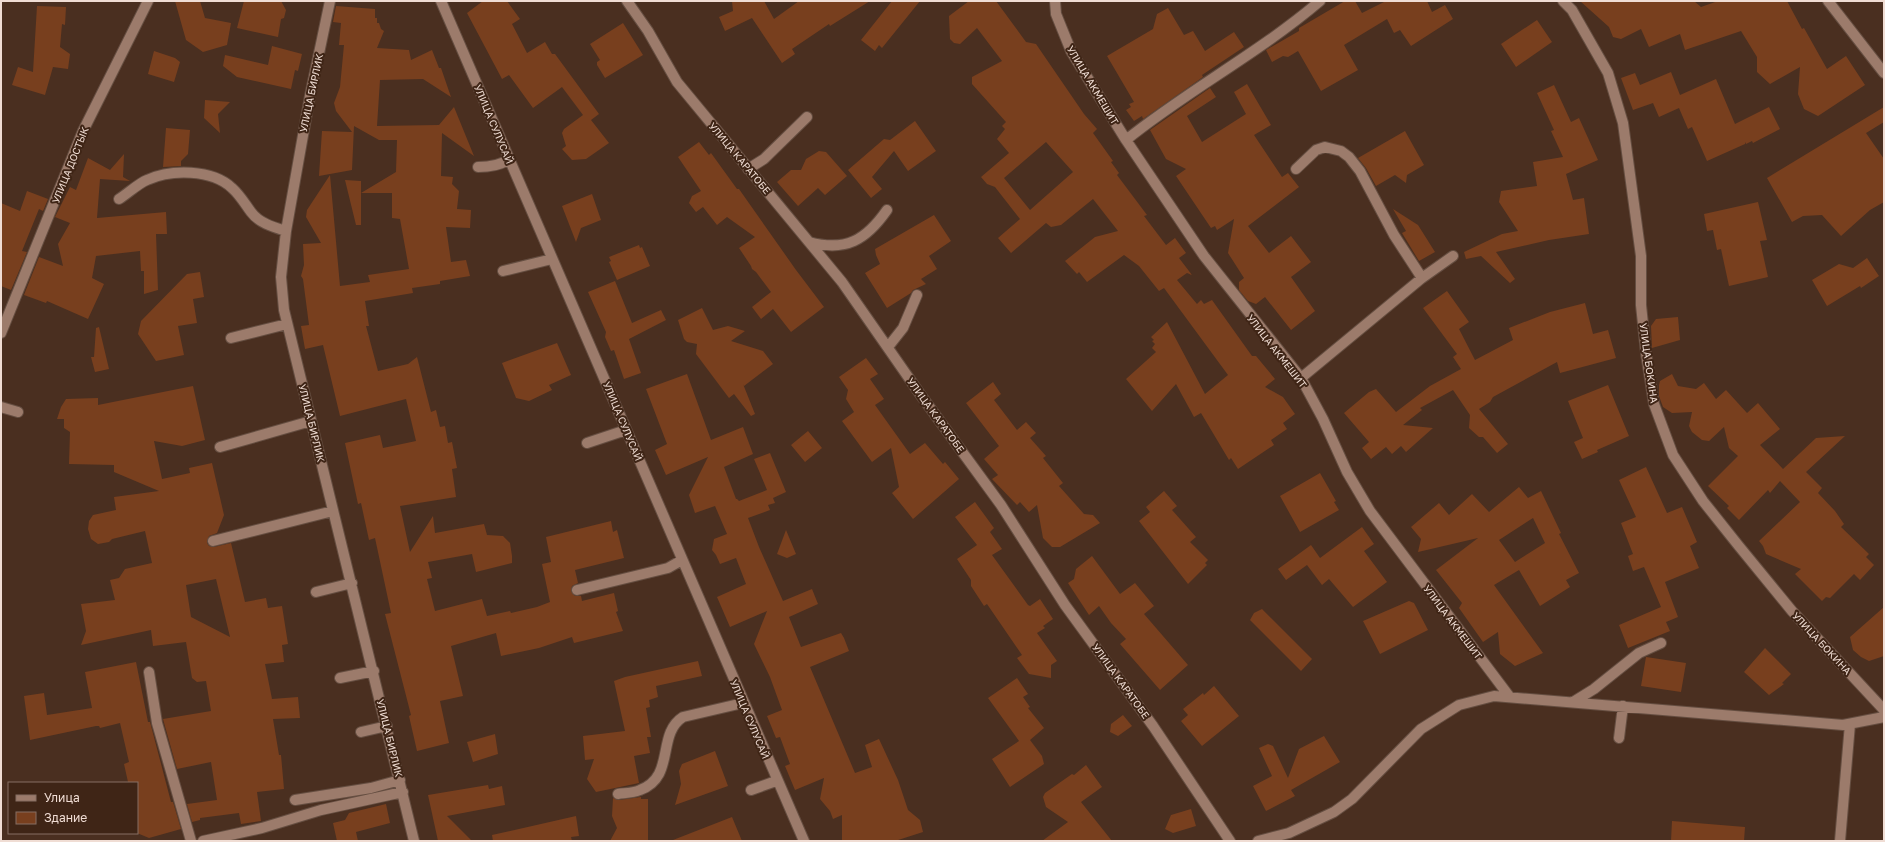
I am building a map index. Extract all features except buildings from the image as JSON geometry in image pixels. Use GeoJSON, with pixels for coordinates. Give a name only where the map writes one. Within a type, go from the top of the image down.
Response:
{"type":"FeatureCollection","features":[{"type":"Feature","properties":{"kind":"street","name":"УЛИЦА ДОСТЫК"},"geometry":{"type":"LineString","coordinates":[[1,333],[83,131],[148,1]]}},
{"type":"Feature","properties":{"kind":"street","name":"УЛИЦА БИРЛИК"},"geometry":{"type":"LineString","coordinates":[[330,1],[300,147],[286,231],[281,277],[284,310],[374,671],[414,841]]}},
{"type":"Feature","properties":{"kind":"street","name":"УЛИЦА СУЛУСАЙ"},"geometry":{"type":"LineString","coordinates":[[441,1],[776,781],[804,841]]}},
{"type":"Feature","properties":{"kind":"street","name":"УЛИЦА КАРАТОБЕ"},"geometry":{"type":"LineString","coordinates":[[627,1],[648,30],[677,82],[842,282],[1001,505],[1065,605],[1153,726],[1230,841]]}},
{"type":"Feature","properties":{"kind":"street","name":"УЛИЦА АКМЕШИТ"},"geometry":{"type":"LineString","coordinates":[[1054,1],[1056,14],[1071,51],[1126,140],[1204,256],[1301,378],[1323,419],[1347,472],[1370,511],[1509,696]]}},
{"type":"Feature","properties":{"kind":"street"},"geometry":{"type":"LineString","coordinates":[[1126,140],[1146,124],[1269,41],[1320,1]]}},
{"type":"Feature","properties":{"kind":"street","name":"УЛИЦА БОКИНА"},"geometry":{"type":"LineString","coordinates":[[1563,1],[1572,10],[1608,73],[1623,123],[1641,256],[1641,305],[1646,353],[1654,404],[1673,455],[1703,501],[1792,611],[1884,710]]}},
{"type":"Feature","properties":{"kind":"street"},"geometry":{"type":"LineString","coordinates":[[1828,1],[1884,74]]}},
{"type":"Feature","properties":{"kind":"street"},"geometry":{"type":"LineString","coordinates":[[748,169],[764,159],[807,117]]}},
{"type":"Feature","properties":{"kind":"street"},"geometry":{"type":"LineString","coordinates":[[1296,169],[1316,150],[1325,147],[1341,151],[1349,157],[1360,171],[1394,235],[1422,278]]}},
{"type":"Feature","properties":{"kind":"street"},"geometry":{"type":"LineString","coordinates":[[478,167],[488,167],[502,164],[509,159]]}},
{"type":"Feature","properties":{"kind":"street"},"geometry":{"type":"LineString","coordinates":[[119,199],[146,180],[161,175],[183,173],[206,175],[221,180],[232,187],[252,214],[263,223],[286,231]]}},
{"type":"Feature","properties":{"kind":"street"},"geometry":{"type":"LineString","coordinates":[[809,242],[837,246],[850,244],[864,236],[876,225],[887,210]]}},
{"type":"Feature","properties":{"kind":"street"},"geometry":{"type":"LineString","coordinates":[[1301,378],[1422,278],[1453,256]]}},
{"type":"Feature","properties":{"kind":"street"},"geometry":{"type":"LineString","coordinates":[[503,271],[552,259]]}},
{"type":"Feature","properties":{"kind":"street"},"geometry":{"type":"LineString","coordinates":[[888,347],[903,328],[917,295]]}},
{"type":"Feature","properties":{"kind":"street"},"geometry":{"type":"LineString","coordinates":[[231,338],[287,324]]}},
{"type":"Feature","properties":{"kind":"street"},"geometry":{"type":"LineString","coordinates":[[1,407],[18,412]]}},
{"type":"Feature","properties":{"kind":"street"},"geometry":{"type":"LineString","coordinates":[[220,447],[311,421]]}},
{"type":"Feature","properties":{"kind":"street"},"geometry":{"type":"LineString","coordinates":[[587,443],[626,430]]}},
{"type":"Feature","properties":{"kind":"street"},"geometry":{"type":"LineString","coordinates":[[213,541],[333,511]]}},
{"type":"Feature","properties":{"kind":"street"},"geometry":{"type":"LineString","coordinates":[[577,590],[668,568],[682,560]]}},
{"type":"Feature","properties":{"kind":"street"},"geometry":{"type":"LineString","coordinates":[[316,592],[352,583]]}},
{"type":"Feature","properties":{"kind":"street"},"geometry":{"type":"LineString","coordinates":[[1573,702],[1594,688],[1639,653],[1661,643]]}},
{"type":"Feature","properties":{"kind":"street"},"geometry":{"type":"LineString","coordinates":[[340,678],[374,671]]}},
{"type":"Feature","properties":{"kind":"street"},"geometry":{"type":"LineString","coordinates":[[148,672],[157,723],[191,841]]}},
{"type":"Feature","properties":{"kind":"street"},"geometry":{"type":"LineString","coordinates":[[1258,841],[1289,833],[1334,812],[1352,799],[1421,729],[1459,705],[1494,696],[1509,696],[1767,719],[1850,724],[1884,717]]}},
{"type":"Feature","properties":{"kind":"street"},"geometry":{"type":"LineString","coordinates":[[618,794],[640,790],[656,779],[665,761],[670,730],[676,722],[683,717],[743,703]]}},
{"type":"Feature","properties":{"kind":"street"},"geometry":{"type":"LineString","coordinates":[[1619,738],[1623,706]]}},
{"type":"Feature","properties":{"kind":"street"},"geometry":{"type":"LineString","coordinates":[[1840,841],[1850,724]]}},
{"type":"Feature","properties":{"kind":"street"},"geometry":{"type":"LineString","coordinates":[[361,732],[387,726]]}},
{"type":"Feature","properties":{"kind":"street"},"geometry":{"type":"LineString","coordinates":[[295,800],[371,788],[400,780]]}},
{"type":"Feature","properties":{"kind":"street"},"geometry":{"type":"LineString","coordinates":[[751,790],[776,781]]}},
{"type":"Feature","properties":{"kind":"street"},"geometry":{"type":"LineString","coordinates":[[203,841],[262,828],[321,810],[403,792]]}}]}
